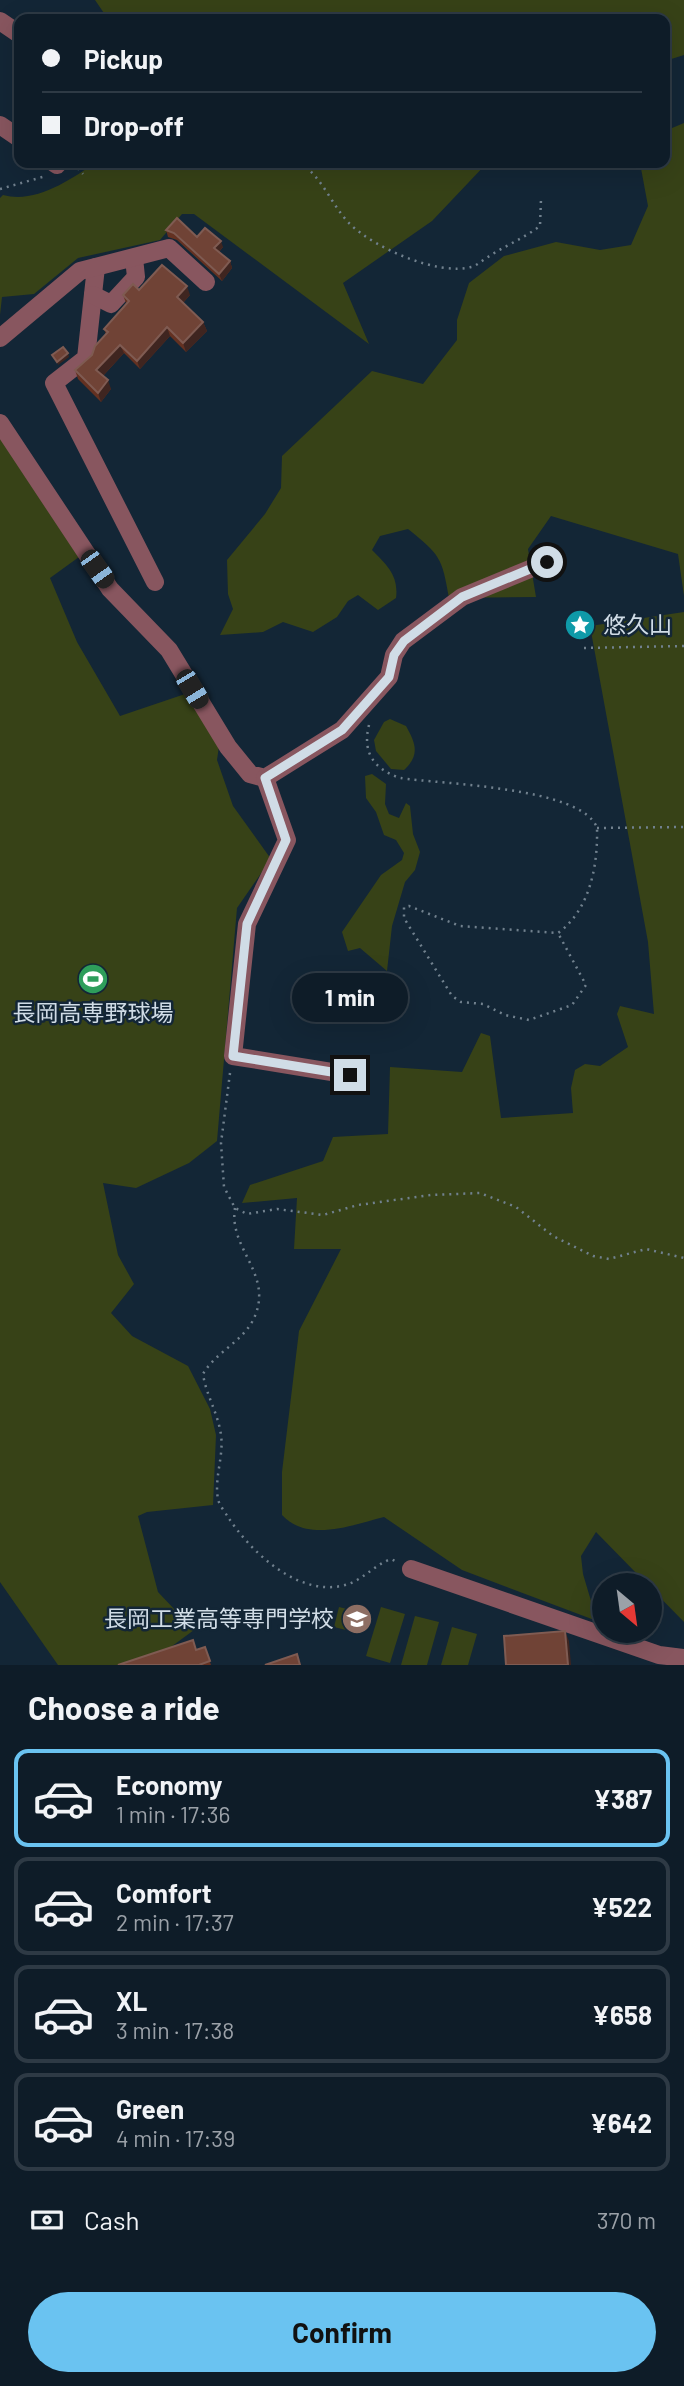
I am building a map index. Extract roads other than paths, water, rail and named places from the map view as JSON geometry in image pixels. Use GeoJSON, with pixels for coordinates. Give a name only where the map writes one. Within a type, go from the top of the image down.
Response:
{"type":"FeatureCollection","features":[{"type":"Feature","properties":{"kind":"street"},"geometry":{"type":"LineString","coordinates":[[0,338],[88,269],[169,248],[206,282]]}},
{"type":"Feature","properties":{"kind":"street"},"geometry":{"type":"LineString","coordinates":[[93,295],[111,304],[136,277],[134,258]]}},
{"type":"Feature","properties":{"kind":"street"},"geometry":{"type":"LineString","coordinates":[[88,269],[93,295],[86,358],[54,383],[155,582]]}},
{"type":"Feature","properties":{"kind":"street"},"geometry":{"type":"LineString","coordinates":[[0,423],[110,589],[169,650],[228,747],[250,774],[265,778],[342,730],[389,677],[394,655],[413,634],[462,597],[547,562]]}},
{"type":"Feature","properties":{"kind":"street"},"geometry":{"type":"LineString","coordinates":[[265,778],[286,840],[247,924],[233,1056],[350,1075]]}},
{"type":"Feature","properties":{"kind":"street"},"geometry":{"type":"LineString","coordinates":[[411,1569],[659,1655],[684,1658]]}},
{"type":"Feature","properties":{"kind":"place","name":"悠久山"},"geometry":{"type":"Point","coordinates":[580,625]}},
{"type":"Feature","properties":{"kind":"place","name":"長岡高専野球場"},"geometry":{"type":"Point","coordinates":[93,979]}},
{"type":"Feature","properties":{"kind":"place","name":"長岡工業高等専門学校"},"geometry":{"type":"Point","coordinates":[357,1619]}}]}
